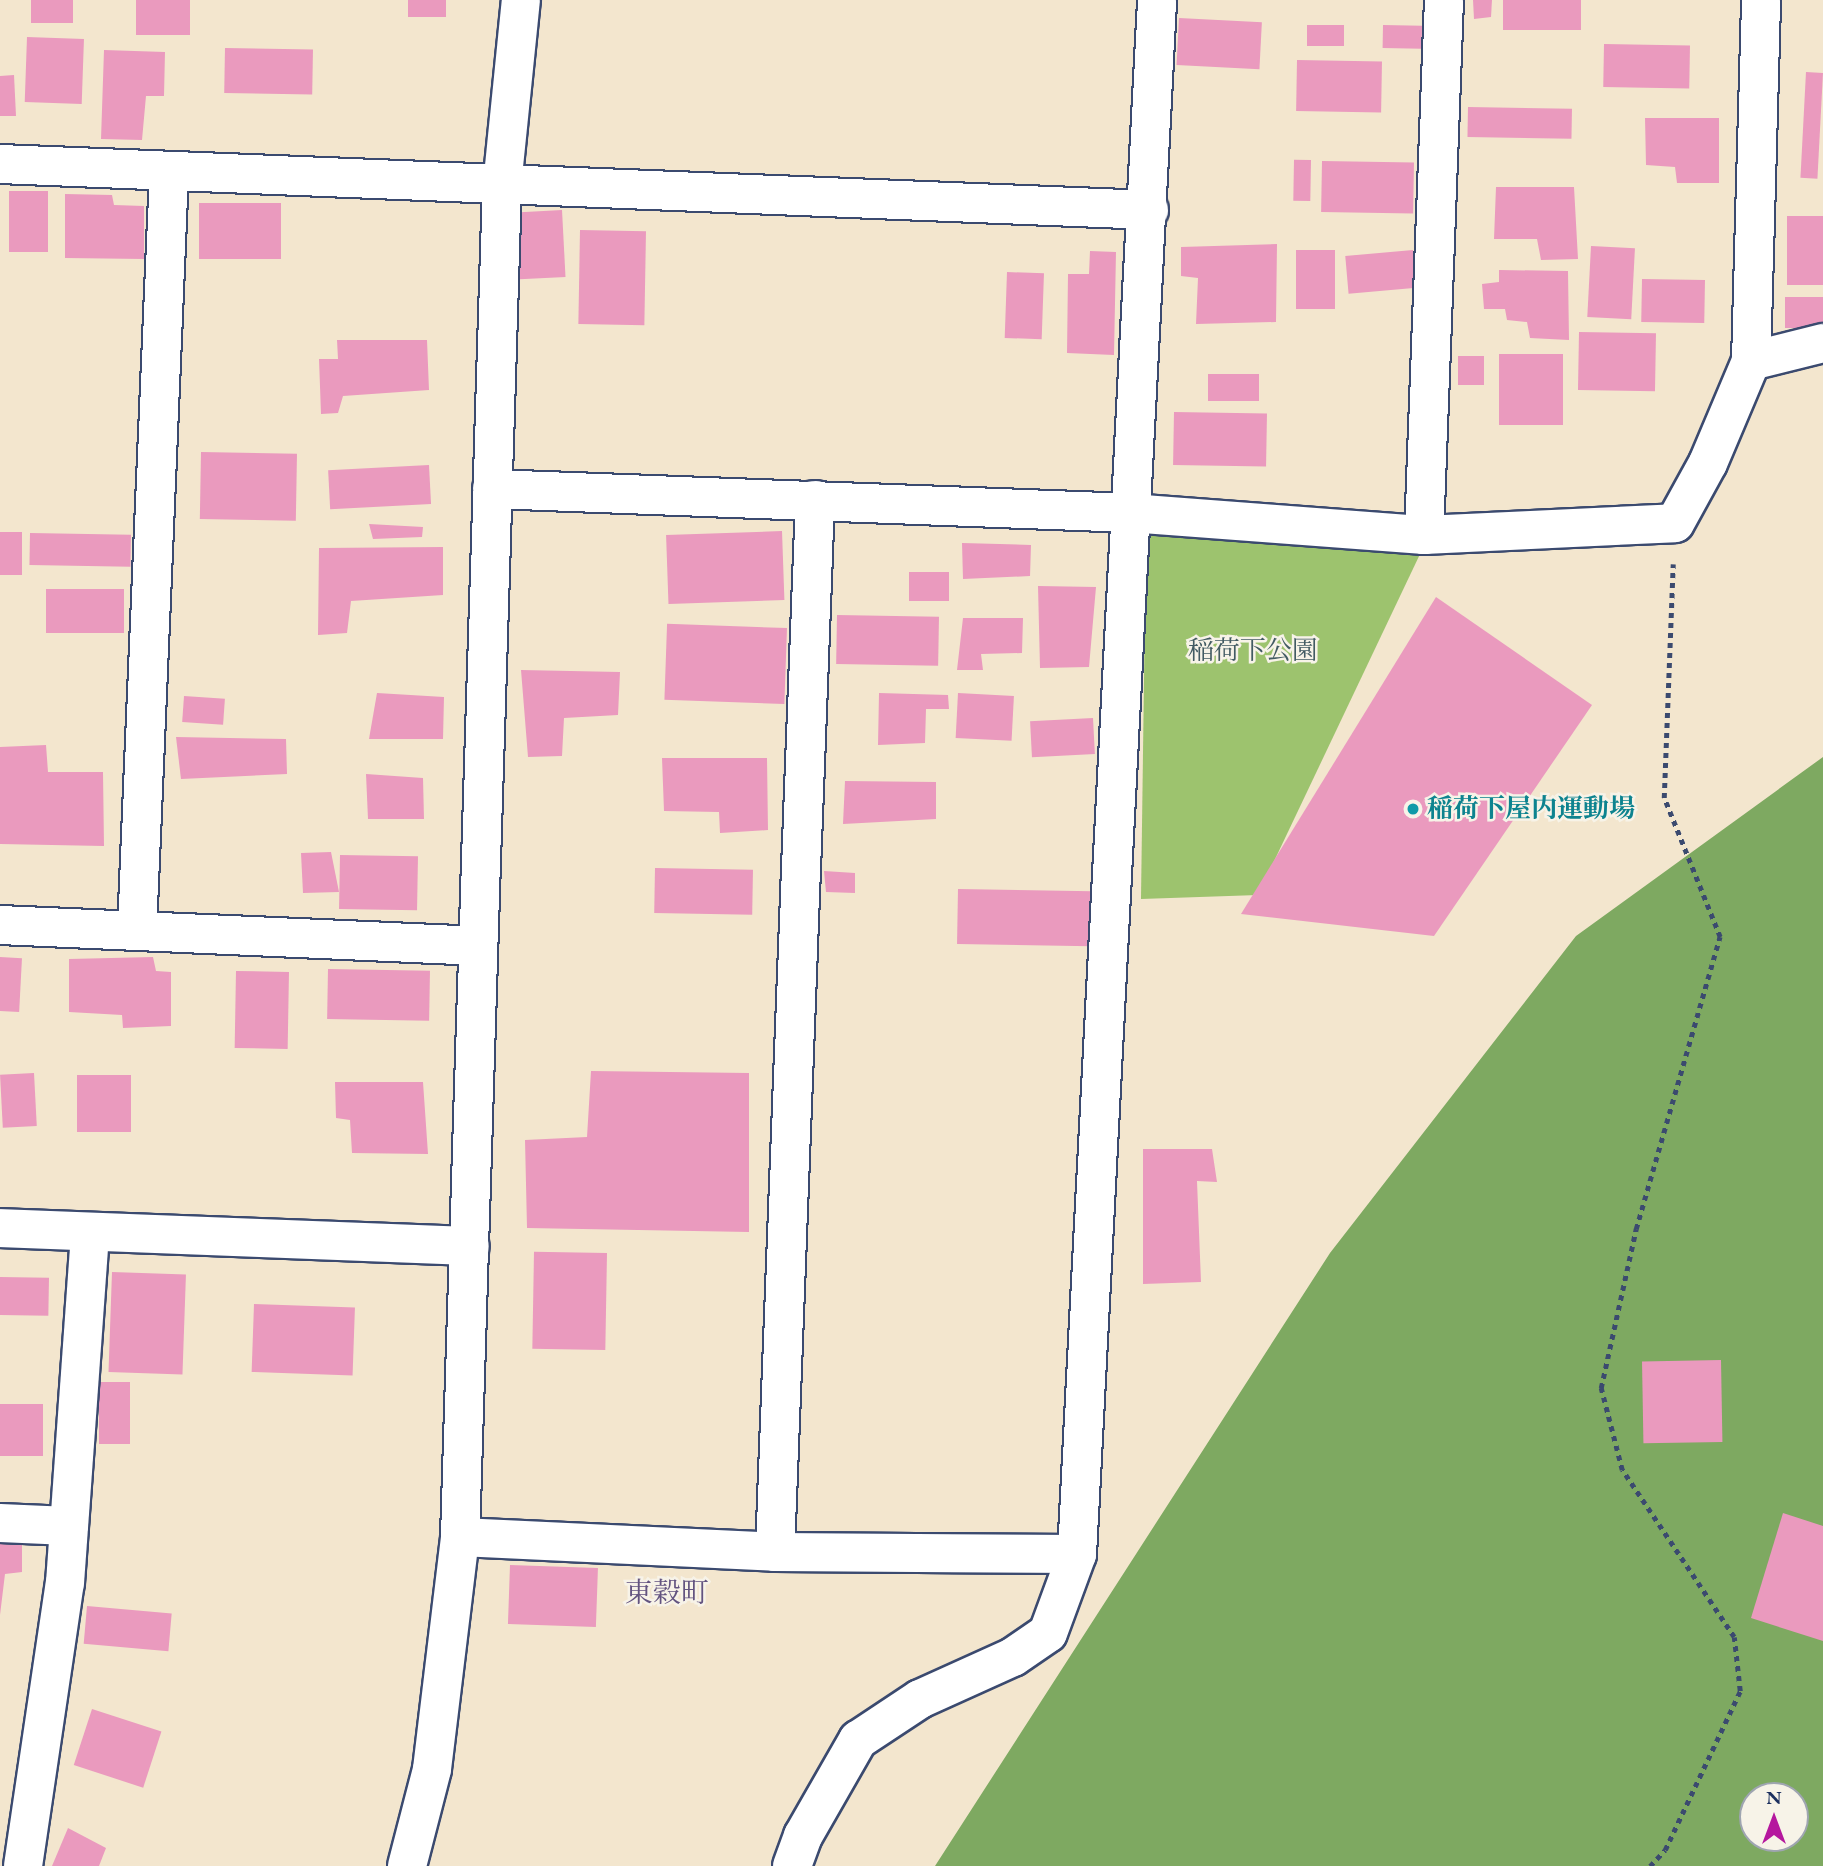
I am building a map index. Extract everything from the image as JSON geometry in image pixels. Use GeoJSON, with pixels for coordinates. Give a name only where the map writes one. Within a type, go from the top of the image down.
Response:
{"type":"FeatureCollection","features":[{"type":"Feature","properties":{"kind":"street"},"geometry":{"type":"LineString","coordinates":[[407,1866],[432,1769],[460,1537],[470,1246],[476,946],[502,186],[521,0]]}},
{"type":"Feature","properties":{"kind":"street"},"geometry":{"type":"LineString","coordinates":[[792,1866],[803,1836],[858,1740],[920,1699],[1013,1657],[1048,1633],[1077,1554],[1130,513],[1149,210],[1157,0]]}},
{"type":"Feature","properties":{"kind":"street"},"geometry":{"type":"LineString","coordinates":[[1424,535],[1444,0]]}},
{"type":"Feature","properties":{"kind":"street"},"geometry":{"type":"LineString","coordinates":[[492,489],[1130,513],[1424,535],[1675,523],[1708,463],[1751,361],[1761,0]]}},
{"type":"Feature","properties":{"kind":"street"},"geometry":{"type":"LineString","coordinates":[[0,164],[1149,210]]}},
{"type":"Feature","properties":{"kind":"street"},"geometry":{"type":"LineString","coordinates":[[137,930],[169,172]]}},
{"type":"Feature","properties":{"kind":"street"},"geometry":{"type":"LineString","coordinates":[[1751,361],[1823,343]]}},
{"type":"Feature","properties":{"kind":"street"},"geometry":{"type":"LineString","coordinates":[[775,1552],[815,500]]}},
{"type":"Feature","properties":{"kind":"street"},"geometry":{"type":"LineString","coordinates":[[0,925],[476,946]]}},
{"type":"Feature","properties":{"kind":"street"},"geometry":{"type":"LineString","coordinates":[[0,1228],[470,1246]]}},
{"type":"Feature","properties":{"kind":"street"},"geometry":{"type":"LineString","coordinates":[[23,1866],[69,1526],[90,1233]]}},
{"type":"Feature","properties":{"kind":"street"},"geometry":{"type":"LineString","coordinates":[[0,1523],[69,1526]]}},
{"type":"Feature","properties":{"kind":"street"},"geometry":{"type":"LineString","coordinates":[[460,1537],[775,1552],[1077,1554]]}},
{"type":"Feature","properties":{"kind":"path"},"geometry":{"type":"LineString","coordinates":[[1650,1866],[1665,1850],[1740,1691],[1734,1637],[1622,1470],[1601,1388],[1636,1229],[1720,937],[1664,798],[1675,523]]}},
{"type":"Feature","properties":{"kind":"green space","name":"稲荷下公園"},"geometry":{"type":"Polygon","coordinates":[[[1146,535],[1421,552],[1258,895],[1141,899],[1146,535]]]}},
{"type":"Feature","properties":{"kind":"green space"},"geometry":{"type":"Polygon","coordinates":[[[1823,757],[1823,1866],[935,1866],[1330,1253],[1576,936],[1823,757]]]}},
{"type":"Feature","properties":{"kind":"building"},"geometry":{"type":"Polygon","coordinates":[[[31,0],[73,0],[73,23],[31,23],[31,0]]]}},
{"type":"Feature","properties":{"kind":"building"},"geometry":{"type":"Polygon","coordinates":[[[136,0],[190,0],[190,35],[136,35],[136,0]]]}},
{"type":"Feature","properties":{"kind":"building"},"geometry":{"type":"Polygon","coordinates":[[[408,0],[446,0],[446,17],[408,17],[408,0]]]}},
{"type":"Feature","properties":{"kind":"building"},"geometry":{"type":"Polygon","coordinates":[[[1473,0],[1492,0],[1491,17],[1474,19],[1473,0]]]}},
{"type":"Feature","properties":{"kind":"building"},"geometry":{"type":"Polygon","coordinates":[[[1503,0],[1581,0],[1581,30],[1503,30],[1503,0]]]}},
{"type":"Feature","properties":{"kind":"building"},"geometry":{"type":"Polygon","coordinates":[[[1179,18],[1262,22],[1259,69],[1177,65],[1179,18]]]}},
{"type":"Feature","properties":{"kind":"building"},"geometry":{"type":"Polygon","coordinates":[[[1307,25],[1344,25],[1344,46],[1307,46],[1307,25]]]}},
{"type":"Feature","properties":{"kind":"building"},"geometry":{"type":"Polygon","coordinates":[[[1383,25],[1422,26],[1422,49],[1383,48],[1383,25]]]}},
{"type":"Feature","properties":{"kind":"building"},"geometry":{"type":"Polygon","coordinates":[[[27,37],[84,39],[82,104],[25,102],[27,37]]]}},
{"type":"Feature","properties":{"kind":"building"},"geometry":{"type":"Polygon","coordinates":[[[1604,44],[1690,46],[1689,88],[1603,87],[1604,44]]]}},
{"type":"Feature","properties":{"kind":"building"},"geometry":{"type":"Polygon","coordinates":[[[225,48],[313,50],[312,95],[224,93],[225,48]]]}},
{"type":"Feature","properties":{"kind":"building"},"geometry":{"type":"Polygon","coordinates":[[[104,50],[165,52],[164,96],[146,96],[142,140],[101,139],[104,50]]]}},
{"type":"Feature","properties":{"kind":"building"},"geometry":{"type":"Polygon","coordinates":[[[1297,60],[1382,61],[1381,112],[1296,111],[1297,60]]]}},
{"type":"Feature","properties":{"kind":"building"},"geometry":{"type":"Polygon","coordinates":[[[1806,72],[1823,73],[1817,179],[1800,178],[1806,72]]]}},
{"type":"Feature","properties":{"kind":"building"},"geometry":{"type":"Polygon","coordinates":[[[14,75],[16,116],[0,116],[0,76],[14,75]]]}},
{"type":"Feature","properties":{"kind":"building"},"geometry":{"type":"Polygon","coordinates":[[[1468,107],[1572,109],[1571,139],[1467,137],[1468,107]]]}},
{"type":"Feature","properties":{"kind":"building"},"geometry":{"type":"Polygon","coordinates":[[[1645,118],[1719,118],[1719,183],[1677,183],[1675,167],[1646,165],[1645,118]]]}},
{"type":"Feature","properties":{"kind":"building"},"geometry":{"type":"Polygon","coordinates":[[[1294,160],[1311,160],[1310,201],[1293,201],[1294,160]]]}},
{"type":"Feature","properties":{"kind":"building"},"geometry":{"type":"Polygon","coordinates":[[[1322,161],[1414,163],[1413,214],[1321,212],[1322,161]]]}},
{"type":"Feature","properties":{"kind":"building"},"geometry":{"type":"Polygon","coordinates":[[[1496,187],[1574,187],[1578,259],[1541,260],[1537,239],[1494,239],[1496,187]]]}},
{"type":"Feature","properties":{"kind":"building"},"geometry":{"type":"Polygon","coordinates":[[[9,191],[48,191],[48,252],[9,252],[9,191]]]}},
{"type":"Feature","properties":{"kind":"building"},"geometry":{"type":"Polygon","coordinates":[[[65,194],[112,195],[114,205],[144,206],[144,259],[65,258],[65,194]]]}},
{"type":"Feature","properties":{"kind":"building"},"geometry":{"type":"Polygon","coordinates":[[[199,203],[281,203],[281,259],[199,259],[199,203]]]}},
{"type":"Feature","properties":{"kind":"building"},"geometry":{"type":"Polygon","coordinates":[[[562,210],[566,277],[515,280],[511,213],[562,210]]]}},
{"type":"Feature","properties":{"kind":"building"},"geometry":{"type":"Polygon","coordinates":[[[1787,216],[1823,216],[1823,285],[1787,285],[1787,216]]]}},
{"type":"Feature","properties":{"kind":"building"},"geometry":{"type":"Polygon","coordinates":[[[580,230],[646,231],[644,325],[578,324],[580,230]]]}},
{"type":"Feature","properties":{"kind":"building"},"geometry":{"type":"Polygon","coordinates":[[[1277,244],[1276,322],[1196,324],[1198,278],[1181,276],[1181,247],[1277,244]]]}},
{"type":"Feature","properties":{"kind":"building"},"geometry":{"type":"Polygon","coordinates":[[[1591,246],[1635,248],[1631,319],[1587,317],[1591,246]]]}},
{"type":"Feature","properties":{"kind":"building"},"geometry":{"type":"Polygon","coordinates":[[[1296,250],[1335,250],[1335,309],[1296,309],[1296,250]]]}},
{"type":"Feature","properties":{"kind":"building"},"geometry":{"type":"Polygon","coordinates":[[[1413,250],[1416,288],[1349,294],[1345,256],[1413,250]]]}},
{"type":"Feature","properties":{"kind":"building"},"geometry":{"type":"Polygon","coordinates":[[[1090,251],[1116,252],[1114,355],[1067,353],[1068,274],[1089,274],[1090,251]]]}},
{"type":"Feature","properties":{"kind":"building"},"geometry":{"type":"Polygon","coordinates":[[[1499,270],[1568,271],[1569,340],[1530,338],[1527,322],[1507,320],[1505,309],[1484,309],[1482,284],[1499,282],[1499,270]]]}},
{"type":"Feature","properties":{"kind":"building"},"geometry":{"type":"Polygon","coordinates":[[[1007,272],[1044,273],[1042,339],[1005,338],[1007,272]]]}},
{"type":"Feature","properties":{"kind":"building"},"geometry":{"type":"Polygon","coordinates":[[[1642,279],[1705,280],[1704,323],[1641,322],[1642,279]]]}},
{"type":"Feature","properties":{"kind":"building"},"geometry":{"type":"Polygon","coordinates":[[[1785,297],[1823,297],[1823,328],[1785,328],[1785,297]]]}},
{"type":"Feature","properties":{"kind":"building"},"geometry":{"type":"Polygon","coordinates":[[[1579,332],[1656,333],[1655,391],[1578,390],[1579,332]]]}},
{"type":"Feature","properties":{"kind":"building"},"geometry":{"type":"Polygon","coordinates":[[[337,340],[427,340],[429,390],[343,396],[338,413],[321,414],[319,359],[338,359],[337,340]]]}},
{"type":"Feature","properties":{"kind":"building"},"geometry":{"type":"Polygon","coordinates":[[[1499,354],[1563,354],[1563,425],[1499,425],[1499,354]]]}},
{"type":"Feature","properties":{"kind":"building"},"geometry":{"type":"Polygon","coordinates":[[[1458,356],[1484,356],[1484,385],[1458,385],[1458,356]]]}},
{"type":"Feature","properties":{"kind":"building"},"geometry":{"type":"Polygon","coordinates":[[[1208,374],[1259,374],[1259,401],[1208,401],[1208,374]]]}},
{"type":"Feature","properties":{"kind":"building"},"geometry":{"type":"Polygon","coordinates":[[[1174,412],[1267,414],[1266,467],[1173,465],[1174,412]]]}},
{"type":"Feature","properties":{"kind":"building"},"geometry":{"type":"Polygon","coordinates":[[[201,452],[297,454],[296,521],[200,519],[201,452]]]}},
{"type":"Feature","properties":{"kind":"building"},"geometry":{"type":"Polygon","coordinates":[[[429,465],[431,504],[330,509],[328,470],[429,465]]]}},
{"type":"Feature","properties":{"kind":"building"},"geometry":{"type":"Polygon","coordinates":[[[369,524],[423,527],[422,537],[373,539],[369,524]]]}},
{"type":"Feature","properties":{"kind":"building"},"geometry":{"type":"Polygon","coordinates":[[[782,531],[784,600],[668,604],[666,535],[782,531]]]}},
{"type":"Feature","properties":{"kind":"building"},"geometry":{"type":"Polygon","coordinates":[[[0,532],[22,532],[22,575],[0,575],[0,532]]]}},
{"type":"Feature","properties":{"kind":"building"},"geometry":{"type":"Polygon","coordinates":[[[30,533],[131,535],[130,567],[29,565],[30,533]]]}},
{"type":"Feature","properties":{"kind":"building"},"geometry":{"type":"Polygon","coordinates":[[[962,543],[1031,545],[1030,576],[963,579],[962,543]]]}},
{"type":"Feature","properties":{"kind":"building"},"geometry":{"type":"Polygon","coordinates":[[[443,547],[443,595],[351,601],[347,633],[318,635],[319,548],[443,547]]]}},
{"type":"Feature","properties":{"kind":"building"},"geometry":{"type":"Polygon","coordinates":[[[909,572],[949,572],[949,601],[909,601],[909,572]]]}},
{"type":"Feature","properties":{"kind":"building"},"geometry":{"type":"Polygon","coordinates":[[[1038,586],[1096,587],[1089,667],[1040,668],[1038,586]]]}},
{"type":"Feature","properties":{"kind":"building"},"geometry":{"type":"Polygon","coordinates":[[[46,589],[124,589],[124,633],[46,633],[46,589]]]}},
{"type":"Feature","properties":{"kind":"building","name":"稲荷下屋内運動場"},"geometry":{"type":"Polygon","coordinates":[[[1436,597],[1592,705],[1434,936],[1241,914],[1436,597]]]}},
{"type":"Feature","properties":{"kind":"building"},"geometry":{"type":"Polygon","coordinates":[[[837,615],[939,617],[938,666],[836,664],[837,615]]]}},
{"type":"Feature","properties":{"kind":"building"},"geometry":{"type":"Polygon","coordinates":[[[963,618],[1023,618],[1022,653],[981,654],[983,670],[957,670],[963,618]]]}},
{"type":"Feature","properties":{"kind":"building"},"geometry":{"type":"Polygon","coordinates":[[[667,624],[787,628],[784,704],[664,700],[667,624]]]}},
{"type":"Feature","properties":{"kind":"building"},"geometry":{"type":"Polygon","coordinates":[[[521,670],[620,672],[618,715],[564,718],[562,756],[528,757],[521,670]]]}},
{"type":"Feature","properties":{"kind":"building"},"geometry":{"type":"Polygon","coordinates":[[[377,693],[444,697],[443,739],[369,739],[377,693]]]}},
{"type":"Feature","properties":{"kind":"building"},"geometry":{"type":"Polygon","coordinates":[[[879,693],[948,695],[949,709],[926,709],[925,743],[878,745],[879,693]]]}},
{"type":"Feature","properties":{"kind":"building"},"geometry":{"type":"Polygon","coordinates":[[[958,693],[1014,696],[1012,741],[956,738],[958,693]]]}},
{"type":"Feature","properties":{"kind":"building"},"geometry":{"type":"Polygon","coordinates":[[[184,696],[225,699],[223,725],[182,722],[184,696]]]}},
{"type":"Feature","properties":{"kind":"building"},"geometry":{"type":"Polygon","coordinates":[[[1093,718],[1095,754],[1032,757],[1030,721],[1093,718]]]}},
{"type":"Feature","properties":{"kind":"building"},"geometry":{"type":"Polygon","coordinates":[[[176,737],[286,739],[287,774],[181,779],[176,737]]]}},
{"type":"Feature","properties":{"kind":"building"},"geometry":{"type":"Polygon","coordinates":[[[46,745],[48,772],[103,772],[104,846],[0,844],[0,747],[46,745]]]}},
{"type":"Feature","properties":{"kind":"building"},"geometry":{"type":"Polygon","coordinates":[[[662,758],[767,758],[768,830],[720,833],[719,812],[664,811],[662,758]]]}},
{"type":"Feature","properties":{"kind":"building"},"geometry":{"type":"Polygon","coordinates":[[[366,774],[423,778],[424,819],[368,819],[366,774]]]}},
{"type":"Feature","properties":{"kind":"building"},"geometry":{"type":"Polygon","coordinates":[[[845,781],[936,782],[936,819],[843,824],[845,781]]]}},
{"type":"Feature","properties":{"kind":"building"},"geometry":{"type":"Polygon","coordinates":[[[331,852],[339,892],[303,893],[301,853],[331,852]]]}},
{"type":"Feature","properties":{"kind":"building"},"geometry":{"type":"Polygon","coordinates":[[[340,855],[418,856],[417,910],[339,909],[340,855]]]}},
{"type":"Feature","properties":{"kind":"building"},"geometry":{"type":"Polygon","coordinates":[[[655,868],[753,870],[752,915],[654,913],[655,868]]]}},
{"type":"Feature","properties":{"kind":"building"},"geometry":{"type":"Polygon","coordinates":[[[824,871],[855,873],[855,893],[826,892],[824,871]]]}},
{"type":"Feature","properties":{"kind":"building"},"geometry":{"type":"Polygon","coordinates":[[[958,889],[1092,891],[1091,946],[957,944],[958,889]]]}},
{"type":"Feature","properties":{"kind":"building"},"geometry":{"type":"Polygon","coordinates":[[[0,957],[22,958],[19,1012],[0,1011],[0,957]]]}},
{"type":"Feature","properties":{"kind":"building"},"geometry":{"type":"Polygon","coordinates":[[[153,957],[156,971],[171,972],[171,1026],[123,1028],[122,1015],[69,1012],[69,959],[153,957]]]}},
{"type":"Feature","properties":{"kind":"building"},"geometry":{"type":"Polygon","coordinates":[[[328,969],[430,971],[429,1021],[327,1019],[328,969]]]}},
{"type":"Feature","properties":{"kind":"building"},"geometry":{"type":"Polygon","coordinates":[[[236,971],[289,972],[288,1049],[235,1048],[236,971]]]}},
{"type":"Feature","properties":{"kind":"building"},"geometry":{"type":"Polygon","coordinates":[[[591,1071],[749,1073],[749,1232],[527,1228],[525,1140],[587,1137],[591,1071]]]}},
{"type":"Feature","properties":{"kind":"building"},"geometry":{"type":"Polygon","coordinates":[[[34,1073],[37,1126],[3,1128],[0,1075],[34,1073]]]}},
{"type":"Feature","properties":{"kind":"building"},"geometry":{"type":"Polygon","coordinates":[[[77,1075],[131,1075],[131,1132],[77,1132],[77,1075]]]}},
{"type":"Feature","properties":{"kind":"building"},"geometry":{"type":"Polygon","coordinates":[[[335,1082],[423,1082],[428,1154],[352,1153],[350,1120],[336,1118],[335,1082]]]}},
{"type":"Feature","properties":{"kind":"building"},"geometry":{"type":"Polygon","coordinates":[[[1143,1149],[1212,1149],[1217,1182],[1197,1181],[1201,1282],[1143,1284],[1143,1149]]]}},
{"type":"Feature","properties":{"kind":"building"},"geometry":{"type":"Polygon","coordinates":[[[534,1252],[607,1253],[605,1350],[532,1349],[534,1252]]]}},
{"type":"Feature","properties":{"kind":"building"},"geometry":{"type":"Polygon","coordinates":[[[112,1272],[186,1275],[182,1375],[109,1372],[112,1272]]]}},
{"type":"Feature","properties":{"kind":"building"},"geometry":{"type":"Polygon","coordinates":[[[0,1277],[49,1278],[48,1316],[0,1315],[0,1277]]]}},
{"type":"Feature","properties":{"kind":"building"},"geometry":{"type":"Polygon","coordinates":[[[254,1304],[355,1308],[353,1375],[252,1372],[254,1304]]]}},
{"type":"Feature","properties":{"kind":"building"},"geometry":{"type":"Polygon","coordinates":[[[1721,1360],[1722,1442],[1643,1443],[1642,1361],[1721,1360]]]}},
{"type":"Feature","properties":{"kind":"building"},"geometry":{"type":"Polygon","coordinates":[[[99,1382],[130,1382],[130,1444],[99,1444],[99,1382]]]}},
{"type":"Feature","properties":{"kind":"building"},"geometry":{"type":"Polygon","coordinates":[[[0,1404],[43,1404],[43,1456],[0,1456],[0,1404]]]}},
{"type":"Feature","properties":{"kind":"building"},"geometry":{"type":"Polygon","coordinates":[[[1783,1513],[1823,1526],[1823,1641],[1751,1618],[1783,1513]]]}},
{"type":"Feature","properties":{"kind":"building"},"geometry":{"type":"Polygon","coordinates":[[[0,1544],[22,1545],[22,1572],[5,1574],[0,1615],[0,1544]]]}},
{"type":"Feature","properties":{"kind":"building"},"geometry":{"type":"Polygon","coordinates":[[[510,1565],[598,1568],[596,1627],[508,1624],[510,1565]]]}},
{"type":"Feature","properties":{"kind":"building"},"geometry":{"type":"Polygon","coordinates":[[[87,1606],[172,1613],[168,1651],[84,1644],[87,1606]]]}},
{"type":"Feature","properties":{"kind":"building"},"geometry":{"type":"Polygon","coordinates":[[[92,1709],[161,1732],[143,1788],[74,1765],[92,1709]]]}},
{"type":"Feature","properties":{"kind":"building"},"geometry":{"type":"Polygon","coordinates":[[[68,1828],[106,1848],[99,1866],[52,1866],[68,1828]]]}},
{"type":"Feature","properties":{"kind":"place","name":"稲荷下屋内運動場"},"geometry":{"type":"Point","coordinates":[1413,809]}},
{"type":"Feature","properties":{"kind":"district","name":"東穀町"},"geometry":{"type":"Point","coordinates":[667,1592]}}]}
